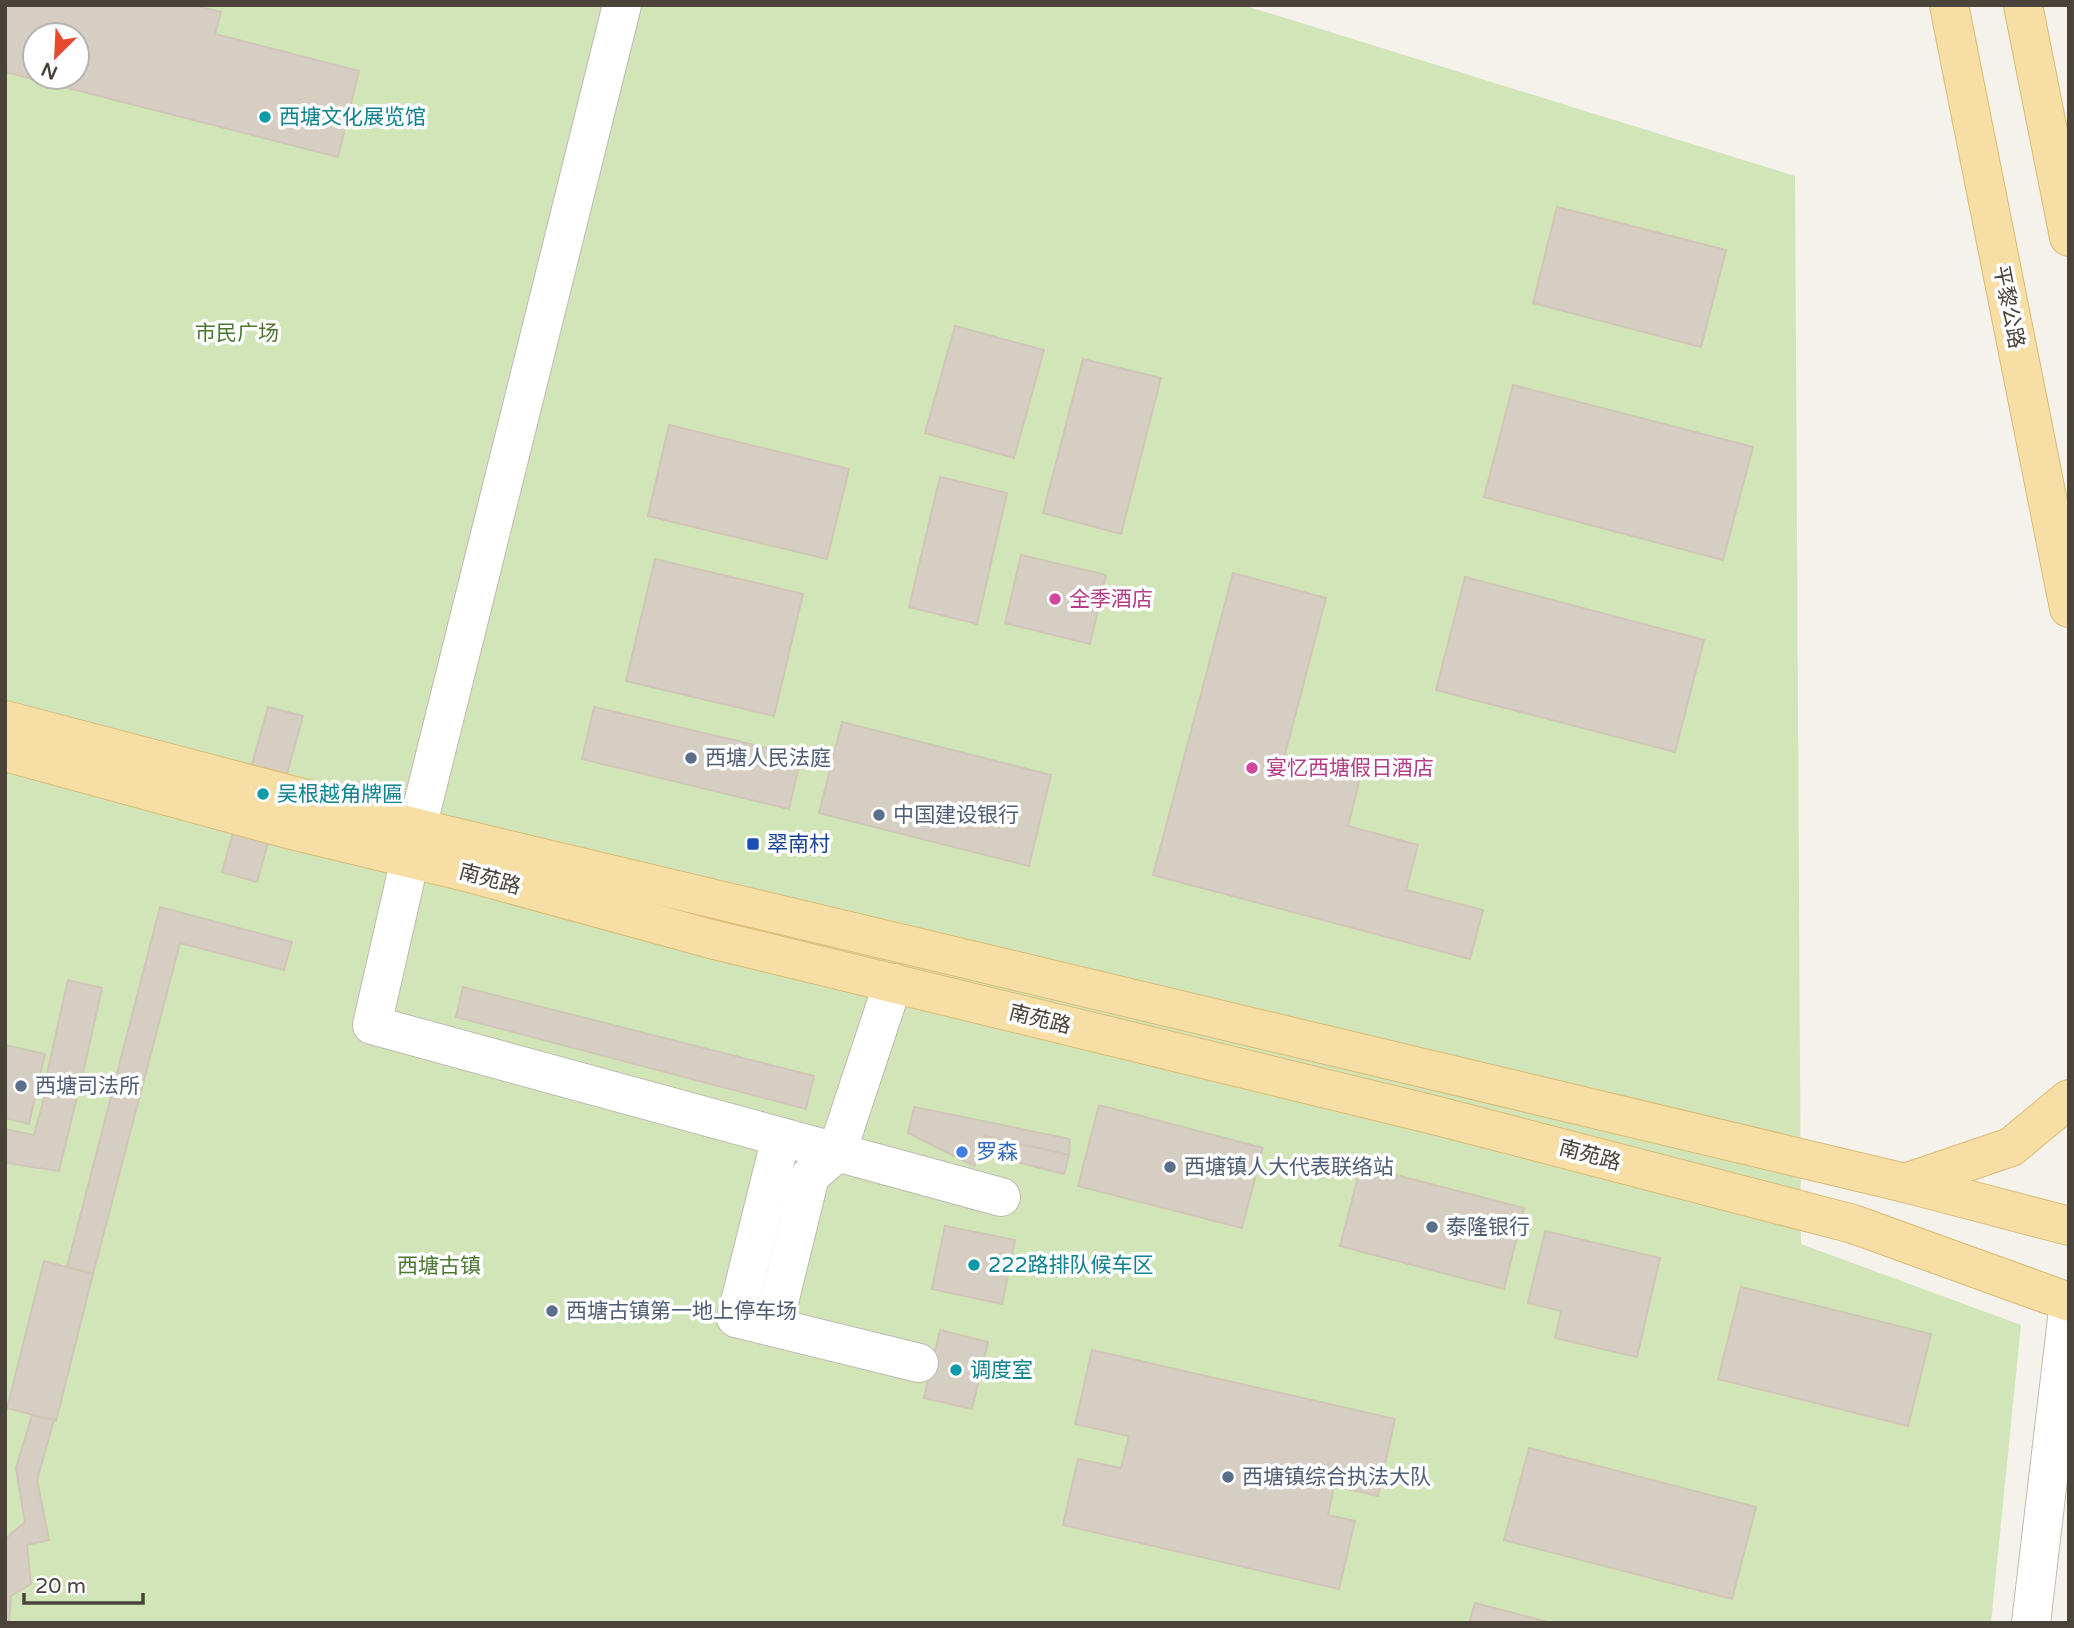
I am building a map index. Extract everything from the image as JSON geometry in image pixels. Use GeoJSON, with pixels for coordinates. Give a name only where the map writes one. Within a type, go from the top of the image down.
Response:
{"type":"FeatureCollection","features":[{"type":"Feature","properties":{"kind":"main road","name":"平黎公路"},"geometry":{"type":"LineString","coordinates":[[1949,5],[2069,608]]}},
{"type":"Feature","properties":{"kind":"main road"},"geometry":{"type":"LineString","coordinates":[[2023,5],[2069,237]]}},
{"type":"Feature","properties":{"kind":"main road","name":"南苑路"},"geometry":{"type":"LineString","coordinates":[[5,720],[413,843],[1905,1182],[2069,1226]]}},
{"type":"Feature","properties":{"kind":"main road","name":"南苑路"},"geometry":{"type":"LineString","coordinates":[[5,752],[288,829],[413,843],[470,873],[711,939],[1438,1116],[1853,1224],[2069,1302]]}},
{"type":"Feature","properties":{"kind":"main road"},"geometry":{"type":"LineString","coordinates":[[1905,1182],[2011,1147],[2069,1099]]}},
{"type":"Feature","properties":{"kind":"street"},"geometry":{"type":"LineString","coordinates":[[622,5],[413,843],[372,1025],[1001,1197]]}},
{"type":"Feature","properties":{"kind":"street"},"geometry":{"type":"LineString","coordinates":[[773,1327],[810,1176],[837,1152],[893,984]]}},
{"type":"Feature","properties":{"kind":"street"},"geometry":{"type":"LineString","coordinates":[[781,1137],[736,1318],[919,1363]]}},
{"type":"Feature","properties":{"kind":"street"},"geometry":{"type":"LineString","coordinates":[[2031,1623],[2069,1302]]}},
{"type":"Feature","properties":{"kind":"green space"},"geometry":{"type":"Polygon","coordinates":[[[5,5],[1243,5],[1795,176],[1801,1244],[2021,1325],[1991,1623],[5,1623],[5,5]]]}},
{"type":"Feature","properties":{"kind":"building","name":"西塘文化展览馆"},"geometry":{"type":"Polygon","coordinates":[[[5,5],[193,5],[221,12],[215,34],[359,71],[338,157],[79,91],[91,91],[91,21],[21,21],[21,76],[5,72],[5,5]]]}},
{"type":"Feature","properties":{"kind":"building"},"geometry":{"type":"Polygon","coordinates":[[[1557,207],[1726,250],[1701,347],[1533,303],[1557,207]]]}},
{"type":"Feature","properties":{"kind":"building"},"geometry":{"type":"Polygon","coordinates":[[[955,326],[1044,350],[1014,458],[925,433],[955,326]]]}},
{"type":"Feature","properties":{"kind":"building"},"geometry":{"type":"Polygon","coordinates":[[[1083,359],[1161,378],[1121,534],[1043,513],[1083,359]]]}},
{"type":"Feature","properties":{"kind":"building"},"geometry":{"type":"Polygon","coordinates":[[[1513,385],[1753,447],[1723,560],[1484,497],[1513,385]]]}},
{"type":"Feature","properties":{"kind":"building"},"geometry":{"type":"Polygon","coordinates":[[[669,425],[849,469],[827,559],[648,516],[669,425]]]}},
{"type":"Feature","properties":{"kind":"building"},"geometry":{"type":"Polygon","coordinates":[[[940,477],[1007,493],[977,624],[909,607],[940,477]]]}},
{"type":"Feature","properties":{"kind":"building","name":"全季酒店"},"geometry":{"type":"Polygon","coordinates":[[[1021,555],[1106,575],[1090,644],[1005,623],[1021,555]]]}},
{"type":"Feature","properties":{"kind":"building"},"geometry":{"type":"Polygon","coordinates":[[[655,559],[803,594],[774,716],[626,681],[655,559]]]}},
{"type":"Feature","properties":{"kind":"building","name":"宴忆西塘假日酒店"},"geometry":{"type":"Polygon","coordinates":[[[1233,573],[1326,598],[1284,758],[1360,778],[1348,826],[1418,845],[1406,890],[1483,910],[1470,959],[1153,875],[1233,573]]]}},
{"type":"Feature","properties":{"kind":"building"},"geometry":{"type":"Polygon","coordinates":[[[1465,577],[1704,640],[1675,752],[1436,690],[1465,577]]]}},
{"type":"Feature","properties":{"kind":"building","name":"吴根越角牌匾"},"geometry":{"type":"Polygon","coordinates":[[[268,707],[303,716],[257,882],[222,872],[268,707]]]}},
{"type":"Feature","properties":{"kind":"building","name":"西塘人民法庭"},"geometry":{"type":"Polygon","coordinates":[[[594,707],[801,756],[789,809],[582,759],[594,707]]]}},
{"type":"Feature","properties":{"kind":"building"},"geometry":{"type":"Polygon","coordinates":[[[842,722],[1051,775],[1029,866],[819,813],[842,722]]]}},
{"type":"Feature","properties":{"kind":"building"},"geometry":{"type":"Polygon","coordinates":[[[160,907],[292,942],[284,970],[180,943],[93,1274],[67,1267],[160,907]]]}},
{"type":"Feature","properties":{"kind":"building"},"geometry":{"type":"Polygon","coordinates":[[[68,980],[102,988],[80,1086],[46,1078],[68,980]]]}},
{"type":"Feature","properties":{"kind":"building"},"geometry":{"type":"Polygon","coordinates":[[[463,987],[814,1076],[806,1109],[456,1017],[463,987]]]}},
{"type":"Feature","properties":{"kind":"building","name":"西塘司法所"},"geometry":{"type":"Polygon","coordinates":[[[5,1045],[45,1054],[29,1124],[5,1118],[5,1045]]]}},
{"type":"Feature","properties":{"kind":"building"},"geometry":{"type":"Polygon","coordinates":[[[47,1087],[78,1093],[59,1171],[5,1163],[5,1129],[34,1135],[47,1087]]]}},
{"type":"Feature","properties":{"kind":"building","name":"西塘镇人大代表联络站"},"geometry":{"type":"Polygon","coordinates":[[[1099,1105],[1263,1148],[1242,1228],[1078,1186],[1099,1105]]]}},
{"type":"Feature","properties":{"kind":"building"},"geometry":{"type":"Polygon","coordinates":[[[914,1107],[1070,1139],[1069,1155],[985,1136],[974,1166],[908,1133],[914,1107]]]}},
{"type":"Feature","properties":{"kind":"building"},"geometry":{"type":"Polygon","coordinates":[[[985,1136],[1069,1155],[1064,1174],[981,1153],[985,1136]]]}},
{"type":"Feature","properties":{"kind":"building","name":"泰隆银行"},"geometry":{"type":"Polygon","coordinates":[[[1361,1166],[1524,1208],[1504,1289],[1340,1246],[1361,1166]]]}},
{"type":"Feature","properties":{"kind":"building","name":"222路排队候车区"},"geometry":{"type":"Polygon","coordinates":[[[945,1226],[1015,1240],[1002,1304],[932,1289],[945,1226]]]}},
{"type":"Feature","properties":{"kind":"building"},"geometry":{"type":"Polygon","coordinates":[[[1545,1231],[1660,1258],[1637,1357],[1555,1338],[1561,1311],[1528,1303],[1545,1231]]]}},
{"type":"Feature","properties":{"kind":"building"},"geometry":{"type":"Polygon","coordinates":[[[44,1261],[93,1274],[56,1421],[7,1408],[44,1261]]]}},
{"type":"Feature","properties":{"kind":"building"},"geometry":{"type":"Polygon","coordinates":[[[1741,1287],[1931,1334],[1908,1426],[1718,1379],[1741,1287]]]}},
{"type":"Feature","properties":{"kind":"building","name":"调度室"},"geometry":{"type":"Polygon","coordinates":[[[940,1330],[988,1342],[972,1409],[924,1398],[940,1330]]]}},
{"type":"Feature","properties":{"kind":"building","name":"西塘镇综合执法大队"},"geometry":{"type":"Polygon","coordinates":[[[1092,1350],[1395,1419],[1378,1496],[1334,1486],[1328,1515],[1355,1521],[1339,1589],[1063,1525],[1078,1459],[1121,1468],[1129,1436],[1075,1424],[1092,1350]]]}},
{"type":"Feature","properties":{"kind":"building"},"geometry":{"type":"Polygon","coordinates":[[[32,1415],[54,1420],[37,1480],[49,1540],[27,1545],[31,1584],[11,1596],[9,1623],[5,1623],[5,1539],[25,1522],[16,1468],[32,1415]]]}},
{"type":"Feature","properties":{"kind":"building"},"geometry":{"type":"Polygon","coordinates":[[[1529,1448],[1756,1507],[1732,1599],[1504,1540],[1529,1448]]]}},
{"type":"Feature","properties":{"kind":"building"},"geometry":{"type":"Polygon","coordinates":[[[1475,1603],[1552,1623],[1469,1623],[1475,1603]]]}},
{"type":"Feature","properties":{"kind":"place","name":"西塘文化展览馆"},"geometry":{"type":"Point","coordinates":[265,117]}},
{"type":"Feature","properties":{"kind":"place","name":"全季酒店"},"geometry":{"type":"Point","coordinates":[1055,599]}},
{"type":"Feature","properties":{"kind":"place","name":"西塘人民法庭"},"geometry":{"type":"Point","coordinates":[691,758]}},
{"type":"Feature","properties":{"kind":"place","name":"宴忆西塘假日酒店"},"geometry":{"type":"Point","coordinates":[1252,768]}},
{"type":"Feature","properties":{"kind":"place","name":"吴根越角牌匾"},"geometry":{"type":"Point","coordinates":[263,794]}},
{"type":"Feature","properties":{"kind":"place","name":"中国建设银行"},"geometry":{"type":"Point","coordinates":[879,815]}},
{"type":"Feature","properties":{"kind":"place","name":"翠南村"},"geometry":{"type":"Point","coordinates":[753,844]}},
{"type":"Feature","properties":{"kind":"place","name":"西塘司法所"},"geometry":{"type":"Point","coordinates":[21,1086]}},
{"type":"Feature","properties":{"kind":"place","name":"罗森"},"geometry":{"type":"Point","coordinates":[962,1152]}},
{"type":"Feature","properties":{"kind":"place","name":"西塘镇人大代表联络站"},"geometry":{"type":"Point","coordinates":[1170,1167]}},
{"type":"Feature","properties":{"kind":"place","name":"泰隆银行"},"geometry":{"type":"Point","coordinates":[1432,1227]}},
{"type":"Feature","properties":{"kind":"place","name":"222路排队候车区"},"geometry":{"type":"Point","coordinates":[974,1265]}},
{"type":"Feature","properties":{"kind":"place","name":"西塘古镇第一地上停车场"},"geometry":{"type":"Point","coordinates":[552,1311]}},
{"type":"Feature","properties":{"kind":"place","name":"调度室"},"geometry":{"type":"Point","coordinates":[956,1370]}},
{"type":"Feature","properties":{"kind":"place","name":"西塘镇综合执法大队"},"geometry":{"type":"Point","coordinates":[1228,1477]}},
{"type":"Feature","properties":{"kind":"park label","name":"市民广场"},"geometry":{"type":"Point","coordinates":[237,333]}},
{"type":"Feature","properties":{"kind":"park label","name":"西塘古镇"},"geometry":{"type":"Point","coordinates":[439,1266]}}]}
